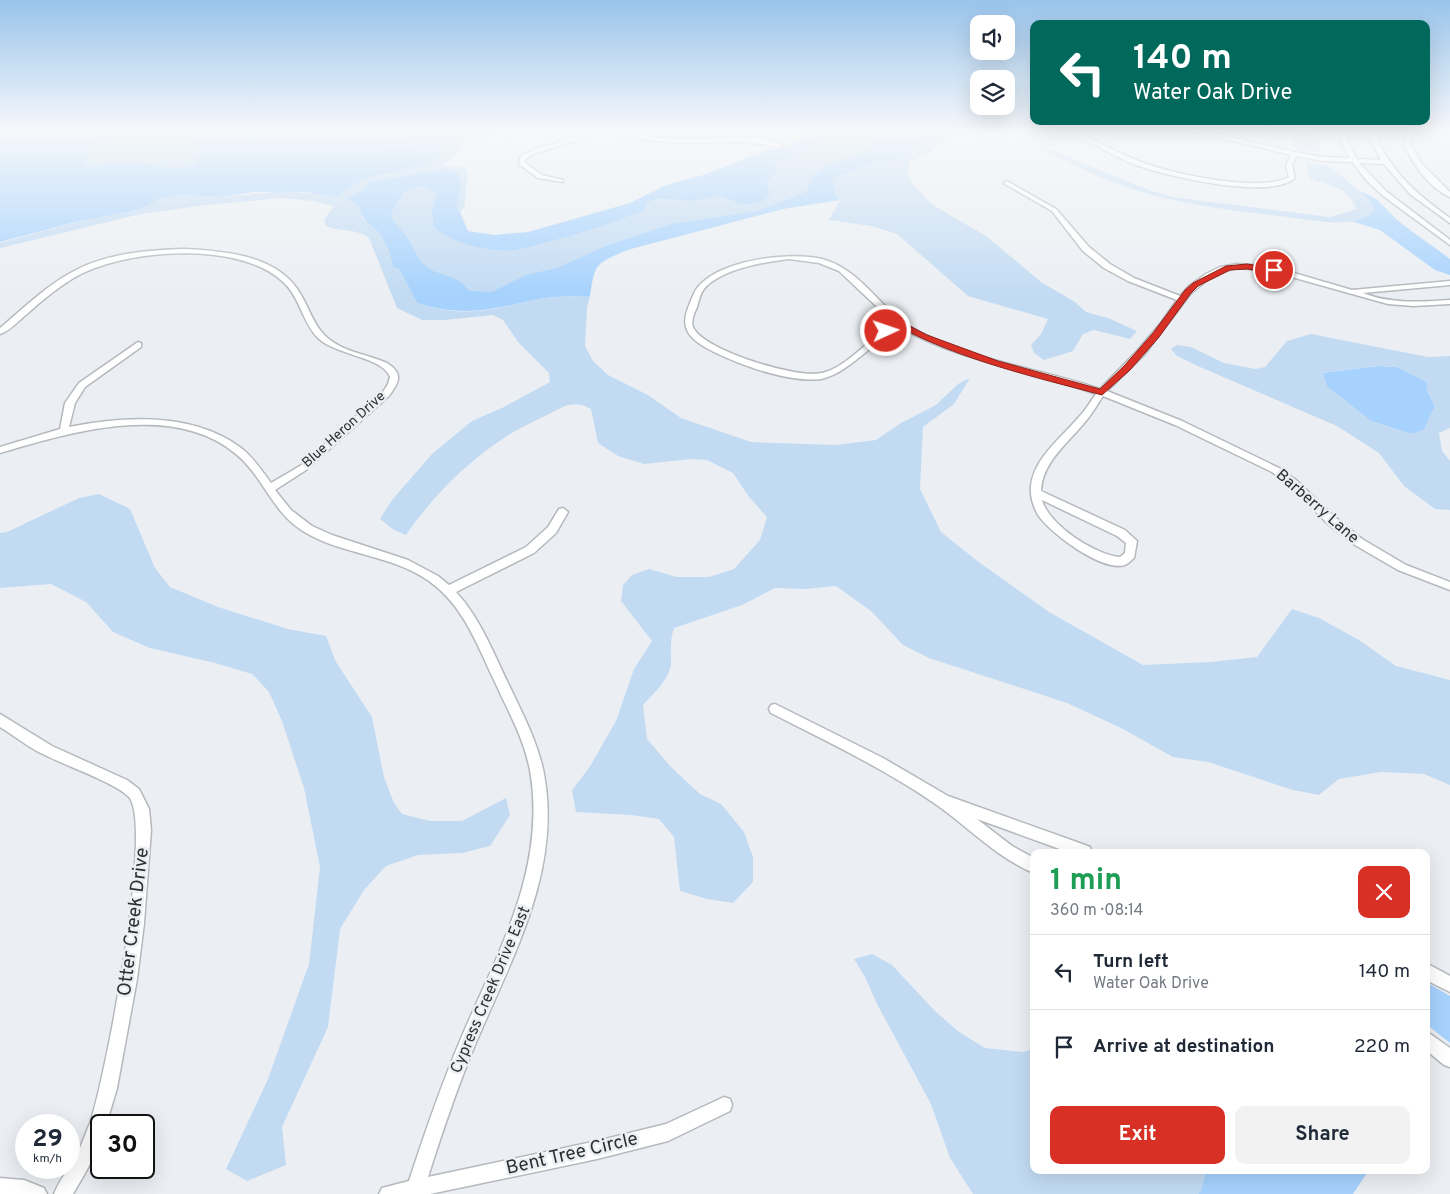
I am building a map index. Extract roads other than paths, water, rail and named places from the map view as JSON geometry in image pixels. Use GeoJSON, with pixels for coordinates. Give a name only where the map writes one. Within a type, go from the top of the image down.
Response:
{"type":"FeatureCollection","features":[{"type":"Feature","properties":{"kind":"street"},"geometry":{"type":"LineString","coordinates":[[1010,185],[1054,210],[1079,242],[1110,267],[1139,283],[1182,299]]}},
{"type":"Feature","properties":{"kind":"street"},"geometry":{"type":"LineString","coordinates":[[1251,185],[1274,185]]}},
{"type":"Feature","properties":{"kind":"street"},"geometry":{"type":"LineString","coordinates":[[1376,185],[1450,243]]}},
{"type":"Feature","properties":{"kind":"street"},"geometry":{"type":"LineString","coordinates":[[1405,185],[1450,221]]}},
{"type":"Feature","properties":{"kind":"street"},"geometry":{"type":"LineString","coordinates":[[1438,185],[1450,195]]}},
{"type":"Feature","properties":{"kind":"street","name":"Blue Heron Drive"},"geometry":{"type":"LineString","coordinates":[[0,332],[71,276],[89,266],[117,257],[156,252],[192,252],[239,258],[272,269],[290,282],[296,290],[313,326],[323,339],[342,350],[387,366],[394,373],[395,379],[386,394],[303,468],[269,489]]}},
{"type":"Feature","properties":{"kind":"street","name":"Barberry Lane"},"geometry":{"type":"LineString","coordinates":[[900,324],[886,331],[834,371],[808,377],[787,373],[718,350],[697,338],[691,330],[688,319],[698,294],[706,283],[713,278],[755,262],[789,257],[820,261],[842,269],[900,324],[924,337],[995,363],[1102,392],[1158,414],[1269,466],[1296,486],[1332,521],[1372,552],[1414,573],[1450,586]]}},
{"type":"Feature","properties":{"kind":"street"},"geometry":{"type":"LineString","coordinates":[[1036,493],[1121,533],[1132,541],[1132,550],[1129,555],[1115,562],[1098,557],[1075,543],[1055,527],[1041,513],[1036,500],[1036,493],[1037,478],[1048,459],[1084,418],[1102,392],[1127,368],[1156,335],[1188,291],[1202,280],[1223,269],[1236,266],[1274,270],[1364,297],[1400,304],[1418,305],[1450,302]]}},
{"type":"Feature","properties":{"kind":"street"},"geometry":{"type":"LineString","coordinates":[[1352,292],[1450,283]]}},
{"type":"Feature","properties":{"kind":"street"},"geometry":{"type":"LineString","coordinates":[[64,431],[70,403],[76,392],[94,376],[138,346]]}},
{"type":"Feature","properties":{"kind":"street","name":"Cypress Creek Drive East"},"geometry":{"type":"LineString","coordinates":[[0,450],[64,431],[125,423],[162,424],[190,429],[221,440],[238,450],[251,464],[283,509],[307,528],[326,537],[397,559],[416,567],[433,577],[449,590],[472,620],[530,746],[538,776],[541,802],[541,833],[537,867],[529,898],[511,948],[472,1032],[446,1097],[415,1191]]}},
{"type":"Feature","properties":{"kind":"street"},"geometry":{"type":"LineString","coordinates":[[449,590],[530,550],[552,530],[563,512]]}},
{"type":"Feature","properties":{"kind":"street"},"geometry":{"type":"LineString","coordinates":[[775,709],[875,758],[940,799],[999,847],[1030,864]]}},
{"type":"Feature","properties":{"kind":"street","name":"Otter Creek Drive"},"geometry":{"type":"LineString","coordinates":[[0,720],[47,750],[122,784],[134,793],[142,809],[144,830],[137,923],[108,1088],[98,1124],[82,1162],[63,1194]]}},
{"type":"Feature","properties":{"kind":"street"},"geometry":{"type":"LineString","coordinates":[[940,799],[1077,849]]}},
{"type":"Feature","properties":{"kind":"street"},"geometry":{"type":"LineString","coordinates":[[1430,973],[1450,984]]}},
{"type":"Feature","properties":{"kind":"street"},"geometry":{"type":"LineString","coordinates":[[1430,1042],[1450,1059]]}},
{"type":"Feature","properties":{"kind":"street","name":"Bent Tree Circle"},"geometry":{"type":"LineString","coordinates":[[388,1194],[415,1191],[668,1132],[724,1106]]}},
{"type":"Feature","properties":{"kind":"street"},"geometry":{"type":"LineString","coordinates":[[0,1187],[24,1189],[38,1194]]}}]}
